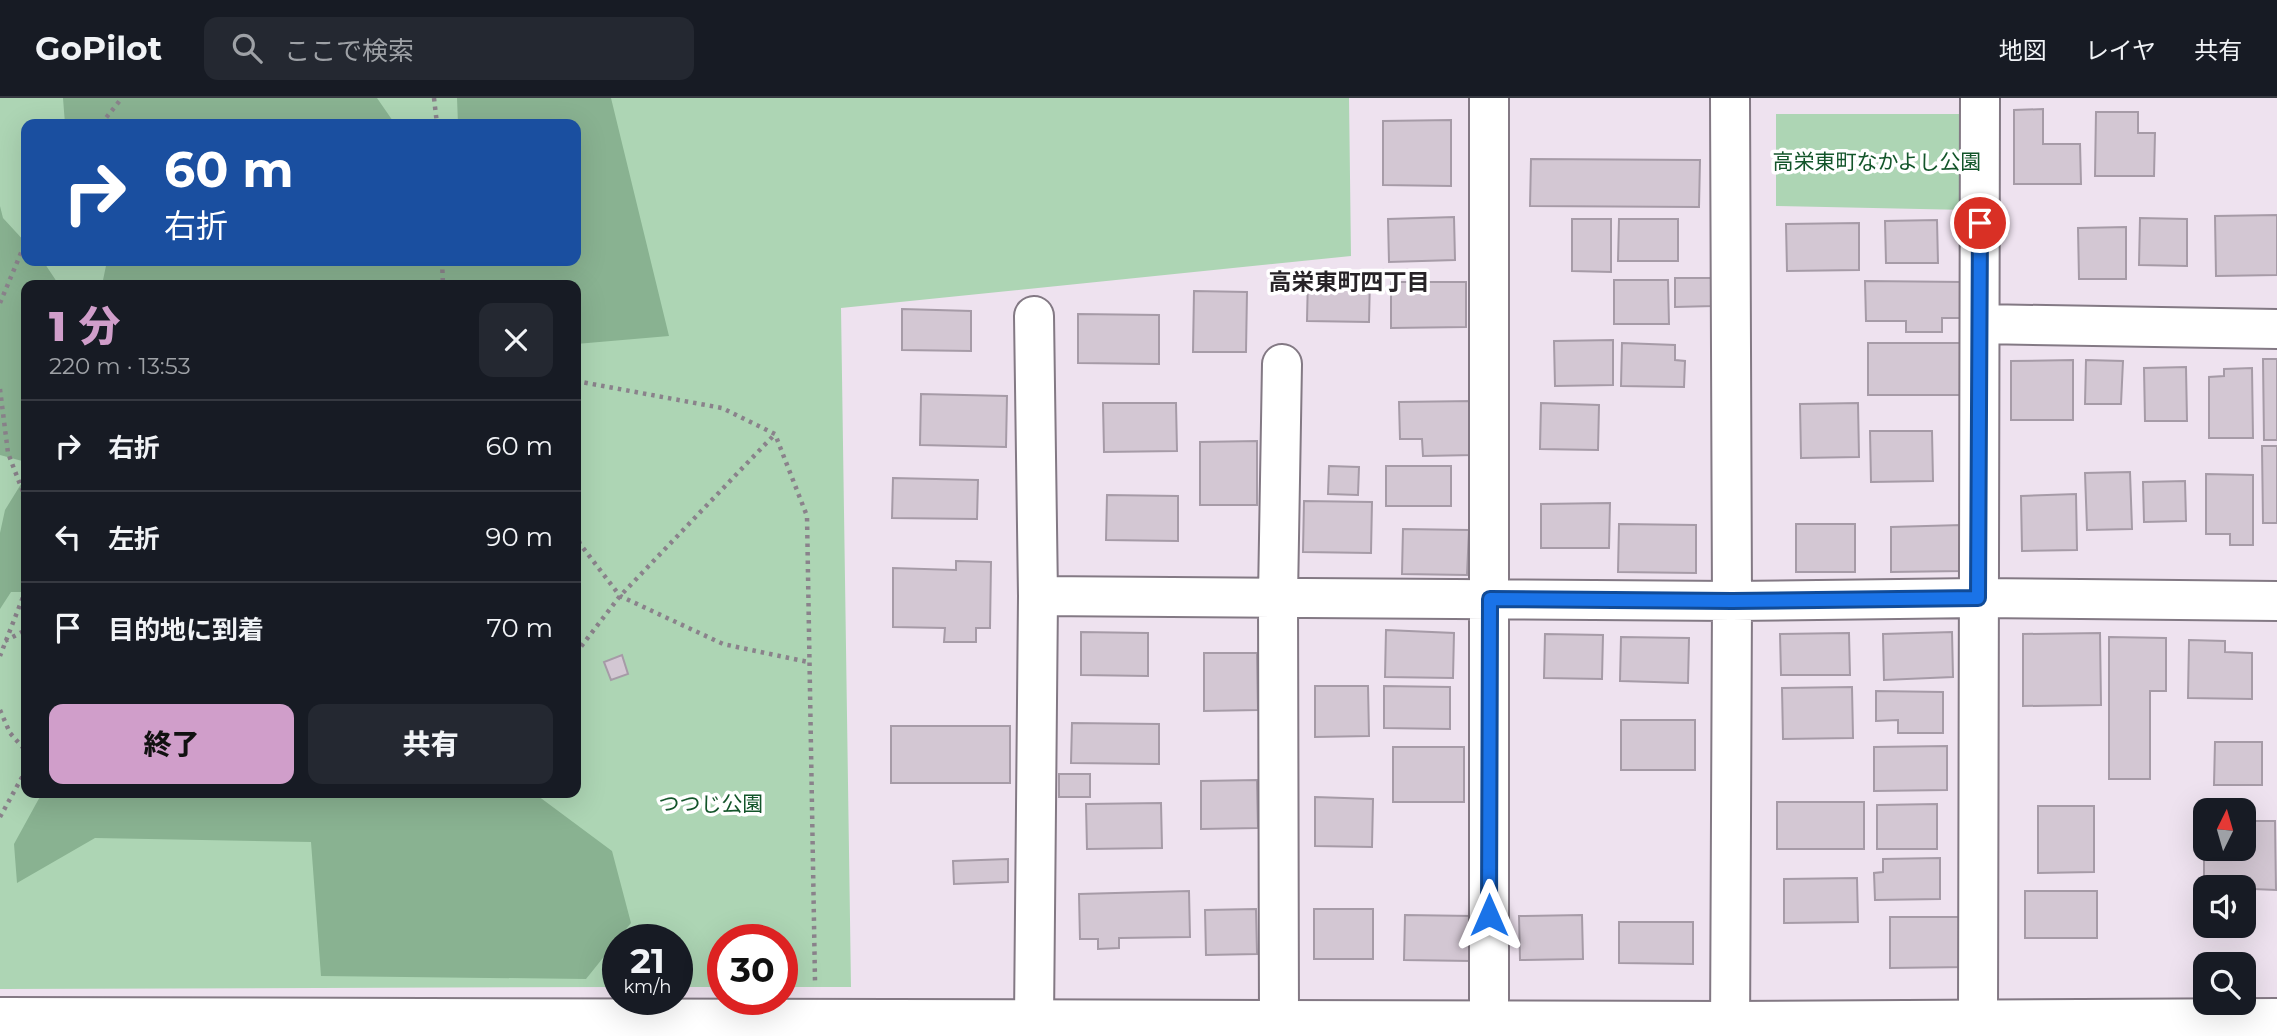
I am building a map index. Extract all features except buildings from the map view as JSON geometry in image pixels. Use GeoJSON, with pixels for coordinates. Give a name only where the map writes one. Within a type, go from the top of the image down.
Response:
{"type":"FeatureCollection","features":[{"type":"Feature","properties":{"kind":"street"},"geometry":{"type":"LineString","coordinates":[[1489,98],[1489,1028]]}},
{"type":"Feature","properties":{"kind":"street"},"geometry":{"type":"LineString","coordinates":[[1730,98],[1730,1029]]}},
{"type":"Feature","properties":{"kind":"street"},"geometry":{"type":"LineString","coordinates":[[1962,1026],[1978,598],[1980,98]]}},
{"type":"Feature","properties":{"kind":"street"},"geometry":{"type":"LineString","coordinates":[[1034,316],[1038,596],[1034,1019]]}},
{"type":"Feature","properties":{"kind":"street"},"geometry":{"type":"LineString","coordinates":[[1980,324],[2277,328]]}},
{"type":"Feature","properties":{"kind":"street"},"geometry":{"type":"LineString","coordinates":[[1279,1019],[1278,596],[1282,364]]}},
{"type":"Feature","properties":{"kind":"street"},"geometry":{"type":"LineString","coordinates":[[1038,596],[1732,601],[1978,598],[2277,601]]}},
{"type":"Feature","properties":{"kind":"street"},"geometry":{"type":"LineString","coordinates":[[0,1017],[618,1028],[815,1020],[1279,1019],[1350,1028],[1730,1029],[2277,1018]]}},
{"type":"Feature","properties":{"kind":"path"},"geometry":{"type":"LineString","coordinates":[[105,119],[122,98]]}},
{"type":"Feature","properties":{"kind":"path"},"geometry":{"type":"LineString","coordinates":[[434,98],[436,119]]}},
{"type":"Feature","properties":{"kind":"path"},"geometry":{"type":"LineString","coordinates":[[0,303],[21,253]]}},
{"type":"Feature","properties":{"kind":"path"},"geometry":{"type":"LineString","coordinates":[[581,382],[722,408],[775,434],[807,516],[815,1020]]}},
{"type":"Feature","properties":{"kind":"path"},"geometry":{"type":"LineString","coordinates":[[0,389],[8,453],[21,487]]}},
{"type":"Feature","properties":{"kind":"path"},"geometry":{"type":"LineString","coordinates":[[581,647],[620,596],[775,434]]}},
{"type":"Feature","properties":{"kind":"path"},"geometry":{"type":"LineString","coordinates":[[581,545],[620,596],[723,644],[808,662]]}},
{"type":"Feature","properties":{"kind":"path"},"geometry":{"type":"LineString","coordinates":[[0,656],[21,601]]}},
{"type":"Feature","properties":{"kind":"path"},"geometry":{"type":"LineString","coordinates":[[4,641],[21,632]]}},
{"type":"Feature","properties":{"kind":"path"},"geometry":{"type":"LineString","coordinates":[[0,710],[9,733],[21,746]]}},
{"type":"Feature","properties":{"kind":"path"},"geometry":{"type":"LineString","coordinates":[[0,817],[21,779]]}},
{"type":"Feature","properties":{"kind":"green space","name":"つつじ公園"},"geometry":{"type":"Polygon","coordinates":[[[0,98],[1349,98],[1351,256],[841,308],[851,987],[798,987],[798,924],[707,924],[707,987],[693,987],[693,924],[602,924],[602,987],[0,989],[0,98]]]}},
{"type":"Feature","properties":{"kind":"green space"},"geometry":{"type":"Polygon","coordinates":[[[63,98],[377,98],[392,119],[65,119],[63,98]]]}},
{"type":"Feature","properties":{"kind":"green space"},"geometry":{"type":"Polygon","coordinates":[[[457,98],[611,98],[669,336],[581,344],[581,280],[103,280],[106,266],[581,266],[581,119],[458,119],[457,98]]]}},
{"type":"Feature","properties":{"kind":"green space","name":"高栄東町なかよし公園"},"geometry":{"type":"Polygon","coordinates":[[[1776,114],[1968,114],[1968,210],[1776,206],[1776,114]]]}},
{"type":"Feature","properties":{"kind":"green space"},"geometry":{"type":"Polygon","coordinates":[[[0,206],[3,218],[21,238],[21,266],[46,266],[56,280],[21,280],[21,461],[0,455],[0,206]]]}},
{"type":"Feature","properties":{"kind":"green space"},"geometry":{"type":"Polygon","coordinates":[[[21,484],[21,592],[11,592],[0,609],[0,533],[5,510],[21,484]]]}},
{"type":"Feature","properties":{"kind":"green space"},"geometry":{"type":"Polygon","coordinates":[[[39,798],[541,798],[612,851],[631,923],[602,924],[602,959],[586,979],[321,976],[311,842],[95,838],[17,883],[14,844],[39,798]]]}},
{"type":"Feature","properties":{"kind":"district","name":"高栄東町四丁目"},"geometry":{"type":"Point","coordinates":[1349,282]}},
{"type":"Feature","properties":{"kind":"route"},"geometry":{"type":"LineString","coordinates":[[1489,915],[1490,599],[1732,601],[1978,598],[1980,223]]}}]}
